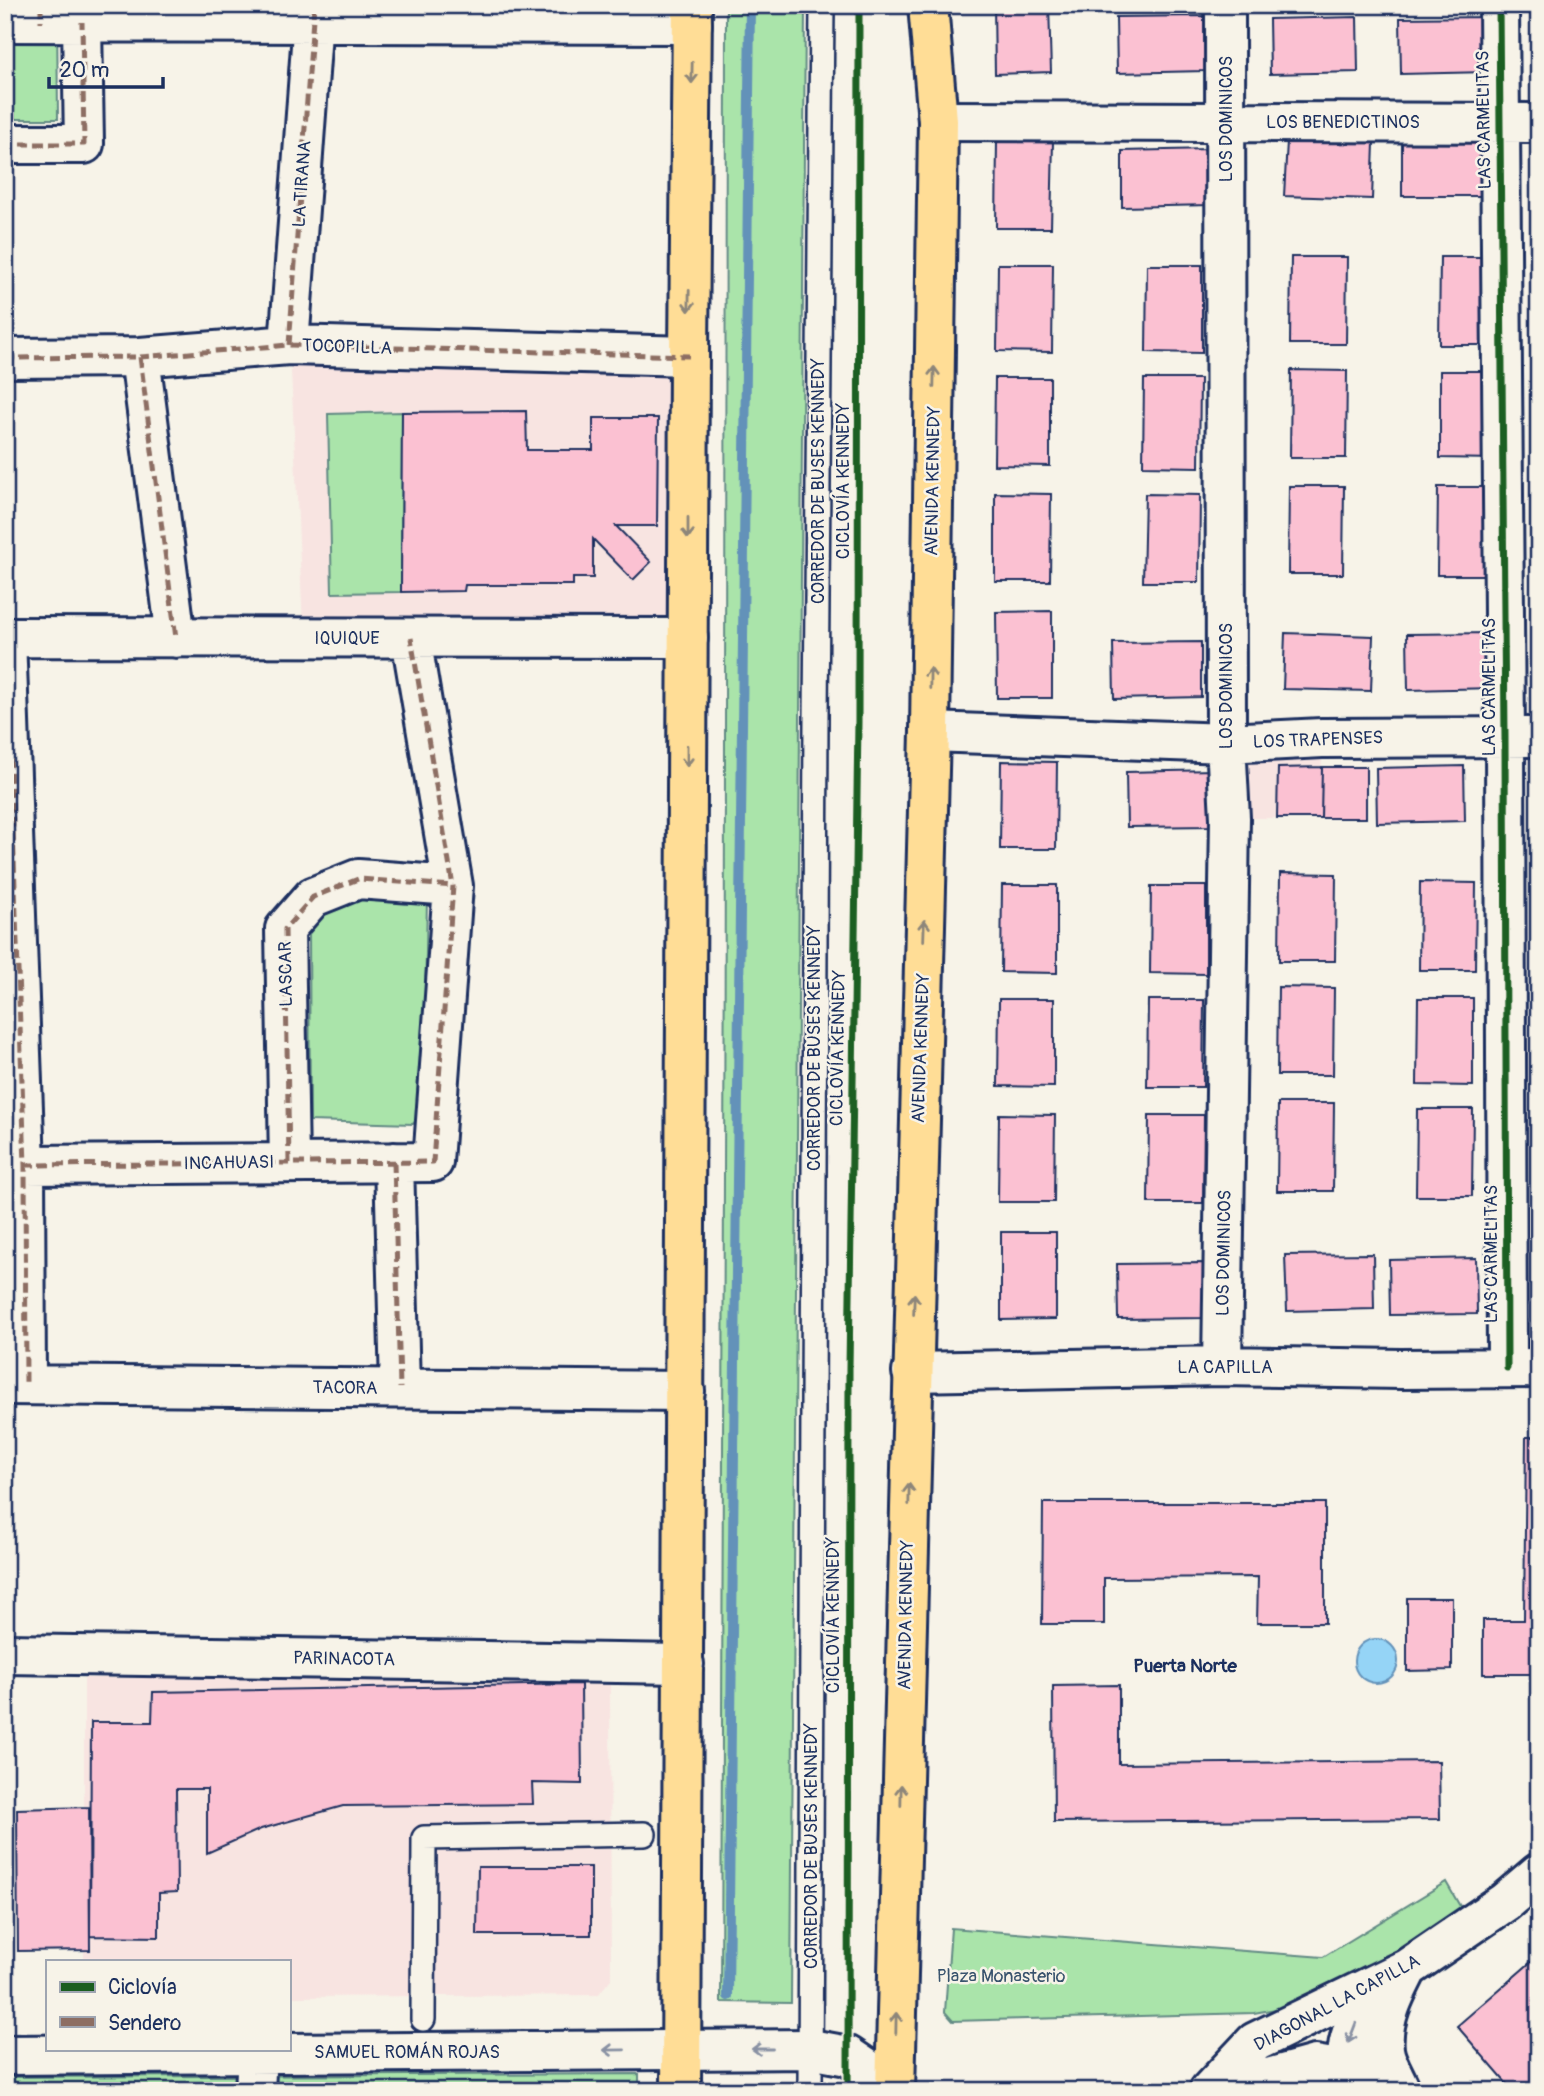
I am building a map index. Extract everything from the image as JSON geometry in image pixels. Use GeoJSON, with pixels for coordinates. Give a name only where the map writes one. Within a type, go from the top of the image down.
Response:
{"type":"FeatureCollection","features":[{"type":"Feature","properties":{"kind":"main road","name":"AVENIDA KENNEDY"},"geometry":{"type":"LineString","coordinates":[[893,2091],[930,732],[937,121],[928,5]]}},
{"type":"Feature","properties":{"kind":"main road"},"geometry":{"type":"LineString","coordinates":[[681,2091],[692,14]]}},
{"type":"Feature","properties":{"kind":"street","name":"LOS DOMINICOS"},"geometry":{"type":"LineString","coordinates":[[1222,1366],[1230,818],[1226,743],[1225,5]]}},
{"type":"Feature","properties":{"kind":"street","name":"LAS CARMELITAS"},"geometry":{"type":"LineString","coordinates":[[1499,5],[1499,123],[1522,737],[1523,1368]]}},
{"type":"Feature","properties":{"kind":"street"},"geometry":{"type":"LineString","coordinates":[[29,17],[82,22],[314,14],[692,14]]}},
{"type":"Feature","properties":{"kind":"street","name":"LA TIRANA"},"geometry":{"type":"LineString","coordinates":[[289,345],[314,14]]}},
{"type":"Feature","properties":{"kind":"street"},"geometry":{"type":"LineString","coordinates":[[5,144],[84,144],[82,22]]}},
{"type":"Feature","properties":{"kind":"street","name":"LOS BENEDICTINOS"},"geometry":{"type":"LineString","coordinates":[[937,121],[1539,123]]}},
{"type":"Feature","properties":{"kind":"street","name":"TOCOPILLA"},"geometry":{"type":"LineString","coordinates":[[5,358],[141,357],[289,345],[689,356]]}},
{"type":"Feature","properties":{"kind":"street"},"geometry":{"type":"LineString","coordinates":[[141,357],[176,638]]}},
{"type":"Feature","properties":{"kind":"street"},"geometry":{"type":"LineString","coordinates":[[6,637],[25,1165],[16,1385]]}},
{"type":"Feature","properties":{"kind":"street","name":"IQUIQUE"},"geometry":{"type":"LineString","coordinates":[[6,637],[688,639]]}},
{"type":"Feature","properties":{"kind":"street"},"geometry":{"type":"LineString","coordinates":[[411,638],[453,886]]}},
{"type":"Feature","properties":{"kind":"street","name":"LOS TRAPENSES"},"geometry":{"type":"LineString","coordinates":[[930,732],[1226,743],[1322,738],[1522,737]]}},
{"type":"Feature","properties":{"kind":"street","name":"LASCAR"},"geometry":{"type":"LineString","coordinates":[[289,1163],[285,929],[313,897],[358,879],[453,886]]}},
{"type":"Feature","properties":{"kind":"street","name":"INCAHUASI"},"geometry":{"type":"LineString","coordinates":[[25,1165],[433,1161],[453,886]]}},
{"type":"Feature","properties":{"kind":"street"},"geometry":{"type":"LineString","coordinates":[[394,1162],[400,1388]]}},
{"type":"Feature","properties":{"kind":"street","name":"LA CAPILLA"},"geometry":{"type":"LineString","coordinates":[[912,1373],[1222,1366],[1523,1368]]}},
{"type":"Feature","properties":{"kind":"street","name":"TACORA"},"geometry":{"type":"LineString","coordinates":[[16,1385],[685,1391]]}},
{"type":"Feature","properties":{"kind":"street","name":"PARINACOTA"},"geometry":{"type":"LineString","coordinates":[[5,1654],[684,1664]]}},
{"type":"Feature","properties":{"kind":"street","name":"DIAGONAL LA CAPILLA"},"geometry":{"type":"LineString","coordinates":[[1209,2091],[1255,2042],[1408,1968],[1505,1902],[1539,1873]]}},
{"type":"Feature","properties":{"kind":"street"},"geometry":{"type":"LineString","coordinates":[[1349,2071],[1348,2042],[1360,2015],[1373,1997],[1408,1968]]}},
{"type":"Feature","properties":{"kind":"street"},"geometry":{"type":"LineString","coordinates":[[1401,2091],[1384,2051],[1386,2018],[1408,1968]]}},
{"type":"Feature","properties":{"kind":"street","name":"SAMUEL ROMÁN ROJAS"},"geometry":{"type":"LineString","coordinates":[[5,2055],[810,2049],[848,2056],[893,2091]]}},
{"type":"Feature","properties":{"kind":"street"},"geometry":{"type":"LineString","coordinates":[[255,2091],[257,2052]]}},
{"type":"Feature","properties":{"kind":"street"},"geometry":{"type":"LineString","coordinates":[[1220,2091],[1315,2065],[1349,2071],[1376,2080],[1392,2091]]}},
{"type":"Feature","properties":{"kind":"lane","name":"CORREDOR DE BUSES KENNEDY"},"geometry":{"type":"LineString","coordinates":[[810,2091],[822,5]]}},
{"type":"Feature","properties":{"kind":"lane"},"geometry":{"type":"LineString","coordinates":[[422,2019],[424,1838],[644,1834]]}},
{"type":"Feature","properties":{"kind":"shaded area"},"geometry":{"type":"Polygon","coordinates":[[[290,350],[674,360],[683,621],[303,626],[290,350]]]}},
{"type":"Feature","properties":{"kind":"shaded area"},"geometry":{"type":"Polygon","coordinates":[[[1322,738],[1321,818],[1230,818],[1226,743],[1322,738]]]}},
{"type":"Feature","properties":{"kind":"shaded area"},"geometry":{"type":"Polygon","coordinates":[[[610,1675],[611,1979],[598,1995],[290,1997],[290,1960],[84,1960],[84,1678],[610,1675]]]}},
{"type":"Feature","properties":{"kind":"green space"},"geometry":{"type":"Polygon","coordinates":[[[726,5],[805,5],[791,2003],[721,2002],[726,5]]]}},
{"type":"Feature","properties":{"kind":"green space"},"geometry":{"type":"Polygon","coordinates":[[[57,10],[58,119],[5,119],[5,11],[57,10]]]}},
{"type":"Feature","properties":{"kind":"green space"},"geometry":{"type":"Polygon","coordinates":[[[402,412],[401,592],[332,593],[328,414],[402,412]]]}},
{"type":"Feature","properties":{"kind":"green space"},"geometry":{"type":"Polygon","coordinates":[[[363,893],[427,898],[423,1112],[413,1124],[310,1121],[309,929],[328,907],[363,893]]]}},
{"type":"Feature","properties":{"kind":"green space","name":"Plaza Monasterio"},"geometry":{"type":"Polygon","coordinates":[[[1446,1882],[1461,1908],[1385,1959],[1298,2005],[1254,2013],[953,2021],[945,2012],[951,1928],[1323,1957],[1446,1882]]]}},
{"type":"Feature","properties":{"kind":"green space"},"geometry":{"type":"Polygon","coordinates":[[[639,2074],[639,2091],[5,2091],[5,2077],[639,2074]]]}},
{"type":"Feature","properties":{"kind":"water"},"geometry":{"type":"Polygon","coordinates":[[[1376,1639],[1391,1646],[1398,1661],[1391,1676],[1376,1683],[1361,1676],[1354,1661],[1361,1646],[1376,1639]]]}},
{"type":"Feature","properties":{"kind":"building"},"geometry":{"type":"Polygon","coordinates":[[[994,5],[1049,5],[1051,72],[995,74],[994,5]]]}},
{"type":"Feature","properties":{"kind":"building"},"geometry":{"type":"Polygon","coordinates":[[[1204,16],[1205,71],[1117,73],[1116,17],[1204,16]]]}},
{"type":"Feature","properties":{"kind":"building"},"geometry":{"type":"Polygon","coordinates":[[[1357,17],[1358,72],[1270,74],[1269,19],[1357,17]]]}},
{"type":"Feature","properties":{"kind":"building"},"geometry":{"type":"Polygon","coordinates":[[[1488,17],[1488,72],[1401,74],[1400,18],[1488,17]]]}},
{"type":"Feature","properties":{"kind":"building"},"geometry":{"type":"Polygon","coordinates":[[[997,140],[1053,141],[1051,228],[996,228],[997,140]]]}},
{"type":"Feature","properties":{"kind":"building"},"geometry":{"type":"Polygon","coordinates":[[[1402,140],[1490,141],[1489,196],[1402,196],[1402,140]]]}},
{"type":"Feature","properties":{"kind":"building"},"geometry":{"type":"Polygon","coordinates":[[[1287,141],[1374,143],[1372,199],[1284,196],[1287,141]]]}},
{"type":"Feature","properties":{"kind":"building"},"geometry":{"type":"Polygon","coordinates":[[[1209,149],[1210,205],[1122,207],[1122,151],[1209,149]]]}},
{"type":"Feature","properties":{"kind":"building"},"geometry":{"type":"Polygon","coordinates":[[[1291,257],[1347,257],[1346,344],[1290,344],[1291,257]]]}},
{"type":"Feature","properties":{"kind":"building"},"geometry":{"type":"Polygon","coordinates":[[[1440,257],[1495,257],[1495,345],[1439,345],[1440,257]]]}},
{"type":"Feature","properties":{"kind":"building"},"geometry":{"type":"Polygon","coordinates":[[[998,264],[1053,264],[1052,352],[997,351],[998,264]]]}},
{"type":"Feature","properties":{"kind":"building"},"geometry":{"type":"Polygon","coordinates":[[[1147,265],[1202,265],[1202,353],[1146,352],[1147,265]]]}},
{"type":"Feature","properties":{"kind":"building"},"geometry":{"type":"Polygon","coordinates":[[[1291,370],[1347,371],[1346,458],[1290,458],[1291,370]]]}},
{"type":"Feature","properties":{"kind":"building"},"geometry":{"type":"Polygon","coordinates":[[[1440,371],[1496,371],[1495,459],[1440,458],[1440,371]]]}},
{"type":"Feature","properties":{"kind":"building"},"geometry":{"type":"Polygon","coordinates":[[[995,378],[1050,378],[1050,466],[994,465],[995,378]]]}},
{"type":"Feature","properties":{"kind":"building"},"geometry":{"type":"Polygon","coordinates":[[[1144,379],[1200,379],[1199,467],[1143,466],[1144,379]]]}},
{"type":"Feature","properties":{"kind":"building"},"geometry":{"type":"Polygon","coordinates":[[[526,411],[527,450],[593,450],[593,418],[658,418],[657,526],[616,526],[651,562],[633,580],[593,539],[593,578],[573,578],[573,585],[465,585],[464,591],[401,592],[402,412],[526,411]]]}},
{"type":"Feature","properties":{"kind":"building"},"geometry":{"type":"Polygon","coordinates":[[[1289,486],[1344,486],[1343,574],[1288,574],[1289,486]]]}},
{"type":"Feature","properties":{"kind":"building"},"geometry":{"type":"Polygon","coordinates":[[[1438,487],[1493,487],[1492,575],[1437,575],[1438,487]]]}},
{"type":"Feature","properties":{"kind":"building"},"geometry":{"type":"Polygon","coordinates":[[[995,493],[1051,494],[1050,581],[995,581],[995,493]]]}},
{"type":"Feature","properties":{"kind":"building"},"geometry":{"type":"Polygon","coordinates":[[[1145,494],[1200,495],[1199,582],[1143,582],[1145,494]]]}},
{"type":"Feature","properties":{"kind":"building"},"geometry":{"type":"Polygon","coordinates":[[[1052,611],[1052,698],[997,698],[996,612],[1052,611]]]}},
{"type":"Feature","properties":{"kind":"building"},"geometry":{"type":"Polygon","coordinates":[[[1285,633],[1373,636],[1371,691],[1283,689],[1285,633]]]}},
{"type":"Feature","properties":{"kind":"building"},"geometry":{"type":"Polygon","coordinates":[[[1494,633],[1495,688],[1408,690],[1407,634],[1494,633]]]}},
{"type":"Feature","properties":{"kind":"building"},"geometry":{"type":"Polygon","coordinates":[[[1201,642],[1201,697],[1114,699],[1113,643],[1201,642]]]}},
{"type":"Feature","properties":{"kind":"building"},"geometry":{"type":"Polygon","coordinates":[[[1001,761],[1057,762],[1056,849],[1000,849],[1001,761]]]}},
{"type":"Feature","properties":{"kind":"building"},"geometry":{"type":"Polygon","coordinates":[[[1464,766],[1465,821],[1377,823],[1376,768],[1464,766]]]}},
{"type":"Feature","properties":{"kind":"building"},"geometry":{"type":"Polygon","coordinates":[[[1322,767],[1366,767],[1366,818],[1321,818],[1322,767]]]}},
{"type":"Feature","properties":{"kind":"building"},"geometry":{"type":"Polygon","coordinates":[[[1322,767],[1321,818],[1277,818],[1278,768],[1322,767]]]}},
{"type":"Feature","properties":{"kind":"building"},"geometry":{"type":"Polygon","coordinates":[[[1213,770],[1214,826],[1127,827],[1126,772],[1213,770]]]}},
{"type":"Feature","properties":{"kind":"building"},"geometry":{"type":"Polygon","coordinates":[[[1280,873],[1336,874],[1335,961],[1279,961],[1280,873]]]}},
{"type":"Feature","properties":{"kind":"building"},"geometry":{"type":"Polygon","coordinates":[[[1420,882],[1476,883],[1475,970],[1419,970],[1420,882]]]}},
{"type":"Feature","properties":{"kind":"building"},"geometry":{"type":"Polygon","coordinates":[[[1002,885],[1057,885],[1057,973],[1001,972],[1002,885]]]}},
{"type":"Feature","properties":{"kind":"building"},"geometry":{"type":"Polygon","coordinates":[[[1151,886],[1206,886],[1206,974],[1150,973],[1151,886]]]}},
{"type":"Feature","properties":{"kind":"building"},"geometry":{"type":"Polygon","coordinates":[[[1278,987],[1334,988],[1333,1075],[1277,1075],[1278,987]]]}},
{"type":"Feature","properties":{"kind":"building"},"geometry":{"type":"Polygon","coordinates":[[[1418,998],[1473,998],[1473,1086],[1417,1085],[1418,998]]]}},
{"type":"Feature","properties":{"kind":"building"},"geometry":{"type":"Polygon","coordinates":[[[999,999],[1054,999],[1054,1087],[998,1086],[999,999]]]}},
{"type":"Feature","properties":{"kind":"building"},"geometry":{"type":"Polygon","coordinates":[[[1148,1000],[1204,1000],[1203,1087],[1147,1087],[1148,1000]]]}},
{"type":"Feature","properties":{"kind":"building"},"geometry":{"type":"Polygon","coordinates":[[[1278,1103],[1334,1103],[1333,1191],[1277,1191],[1278,1103]]]}},
{"type":"Feature","properties":{"kind":"building"},"geometry":{"type":"Polygon","coordinates":[[[1417,1109],[1473,1109],[1472,1196],[1416,1196],[1417,1109]]]}},
{"type":"Feature","properties":{"kind":"building"},"geometry":{"type":"Polygon","coordinates":[[[999,1114],[1055,1115],[1054,1202],[998,1202],[999,1114]]]}},
{"type":"Feature","properties":{"kind":"building"},"geometry":{"type":"Polygon","coordinates":[[[1149,1115],[1204,1115],[1203,1203],[1148,1203],[1149,1115]]]}},
{"type":"Feature","properties":{"kind":"building"},"geometry":{"type":"Polygon","coordinates":[[[1001,1232],[1056,1232],[1056,1319],[1001,1320],[1001,1232]]]}},
{"type":"Feature","properties":{"kind":"building"},"geometry":{"type":"Polygon","coordinates":[[[1373,1254],[1374,1309],[1287,1311],[1285,1255],[1373,1254]]]}},
{"type":"Feature","properties":{"kind":"building"},"geometry":{"type":"Polygon","coordinates":[[[1476,1258],[1477,1314],[1390,1315],[1389,1260],[1476,1258]]]}},
{"type":"Feature","properties":{"kind":"building"},"geometry":{"type":"Polygon","coordinates":[[[1205,1263],[1206,1318],[1118,1319],[1117,1264],[1205,1263]]]}},
{"type":"Feature","properties":{"kind":"building"},"geometry":{"type":"Polygon","coordinates":[[[1526,1437],[1539,1437],[1539,1674],[1483,1674],[1483,1620],[1524,1620],[1526,1437]]]}},
{"type":"Feature","properties":{"kind":"building","name":"Puerta Norte"},"geometry":{"type":"Polygon","coordinates":[[[1043,1503],[1325,1503],[1325,1623],[1257,1623],[1258,1577],[1104,1578],[1104,1624],[1042,1624],[1043,1503]]]}},
{"type":"Feature","properties":{"kind":"building"},"geometry":{"type":"Polygon","coordinates":[[[1407,1598],[1452,1598],[1452,1670],[1407,1671],[1407,1598]]]}},
{"type":"Feature","properties":{"kind":"building"},"geometry":{"type":"Polygon","coordinates":[[[581,1684],[582,1784],[532,1783],[533,1804],[343,1806],[261,1829],[207,1853],[207,1789],[176,1789],[177,1892],[159,1893],[159,1937],[90,1936],[91,1722],[152,1722],[153,1692],[581,1684]]]}},
{"type":"Feature","properties":{"kind":"building","name":"Puerta Norte"},"geometry":{"type":"Polygon","coordinates":[[[1119,1685],[1119,1764],[1439,1761],[1440,1819],[1054,1822],[1053,1686],[1119,1685]]]}},
{"type":"Feature","properties":{"kind":"building"},"geometry":{"type":"Polygon","coordinates":[[[89,1807],[90,1950],[18,1951],[17,1809],[89,1807]]]}},
{"type":"Feature","properties":{"kind":"building"},"geometry":{"type":"Polygon","coordinates":[[[478,1867],[591,1867],[591,1935],[477,1935],[478,1867]]]}},
{"type":"Feature","properties":{"kind":"building"},"geometry":{"type":"Polygon","coordinates":[[[1539,1955],[1539,2087],[1535,2091],[1513,2091],[1457,2026],[1539,1955]]]}},
{"type":"Feature","properties":{"kind":"waterway"},"geometry":{"type":"LineString","coordinates":[[728,1996],[750,5]]}},
{"type":"Feature","properties":{"kind":"marked path"},"geometry":{"type":"LineString","coordinates":[[41,5],[41,22]]}},
{"type":"Feature","properties":{"kind":"marked path"},"geometry":{"type":"LineString","coordinates":[[289,345],[314,5]]}},
{"type":"Feature","properties":{"kind":"marked path"},"geometry":{"type":"LineString","coordinates":[[5,144],[84,144],[82,22]]}},
{"type":"Feature","properties":{"kind":"marked path"},"geometry":{"type":"LineString","coordinates":[[5,358],[140,357],[289,345],[689,356]]}},
{"type":"Feature","properties":{"kind":"marked path"},"geometry":{"type":"LineString","coordinates":[[140,357],[176,638]]}},
{"type":"Feature","properties":{"kind":"marked path"},"geometry":{"type":"LineString","coordinates":[[6,637],[25,1165],[26,1385]]}},
{"type":"Feature","properties":{"kind":"marked path"},"geometry":{"type":"LineString","coordinates":[[25,1165],[433,1162],[453,886],[411,638]]}},
{"type":"Feature","properties":{"kind":"marked path"},"geometry":{"type":"LineString","coordinates":[[289,1163],[285,929],[313,897],[358,879],[453,886]]}},
{"type":"Feature","properties":{"kind":"marked path"},"geometry":{"type":"LineString","coordinates":[[394,1162],[400,1388]]}},
{"type":"Feature","properties":{"kind":"cycle path","name":"CICLOVÍA KENNEDY"},"geometry":{"type":"LineString","coordinates":[[848,2091],[849,1369],[858,722],[859,5]]}},
{"type":"Feature","properties":{"kind":"cycle path"},"geometry":{"type":"LineString","coordinates":[[1499,5],[1507,1368]]}},
{"type":"Feature","properties":{"kind":"district","name":"Puerta Norte"},"geometry":{"type":"Point","coordinates":[1185,1666]}}]}
